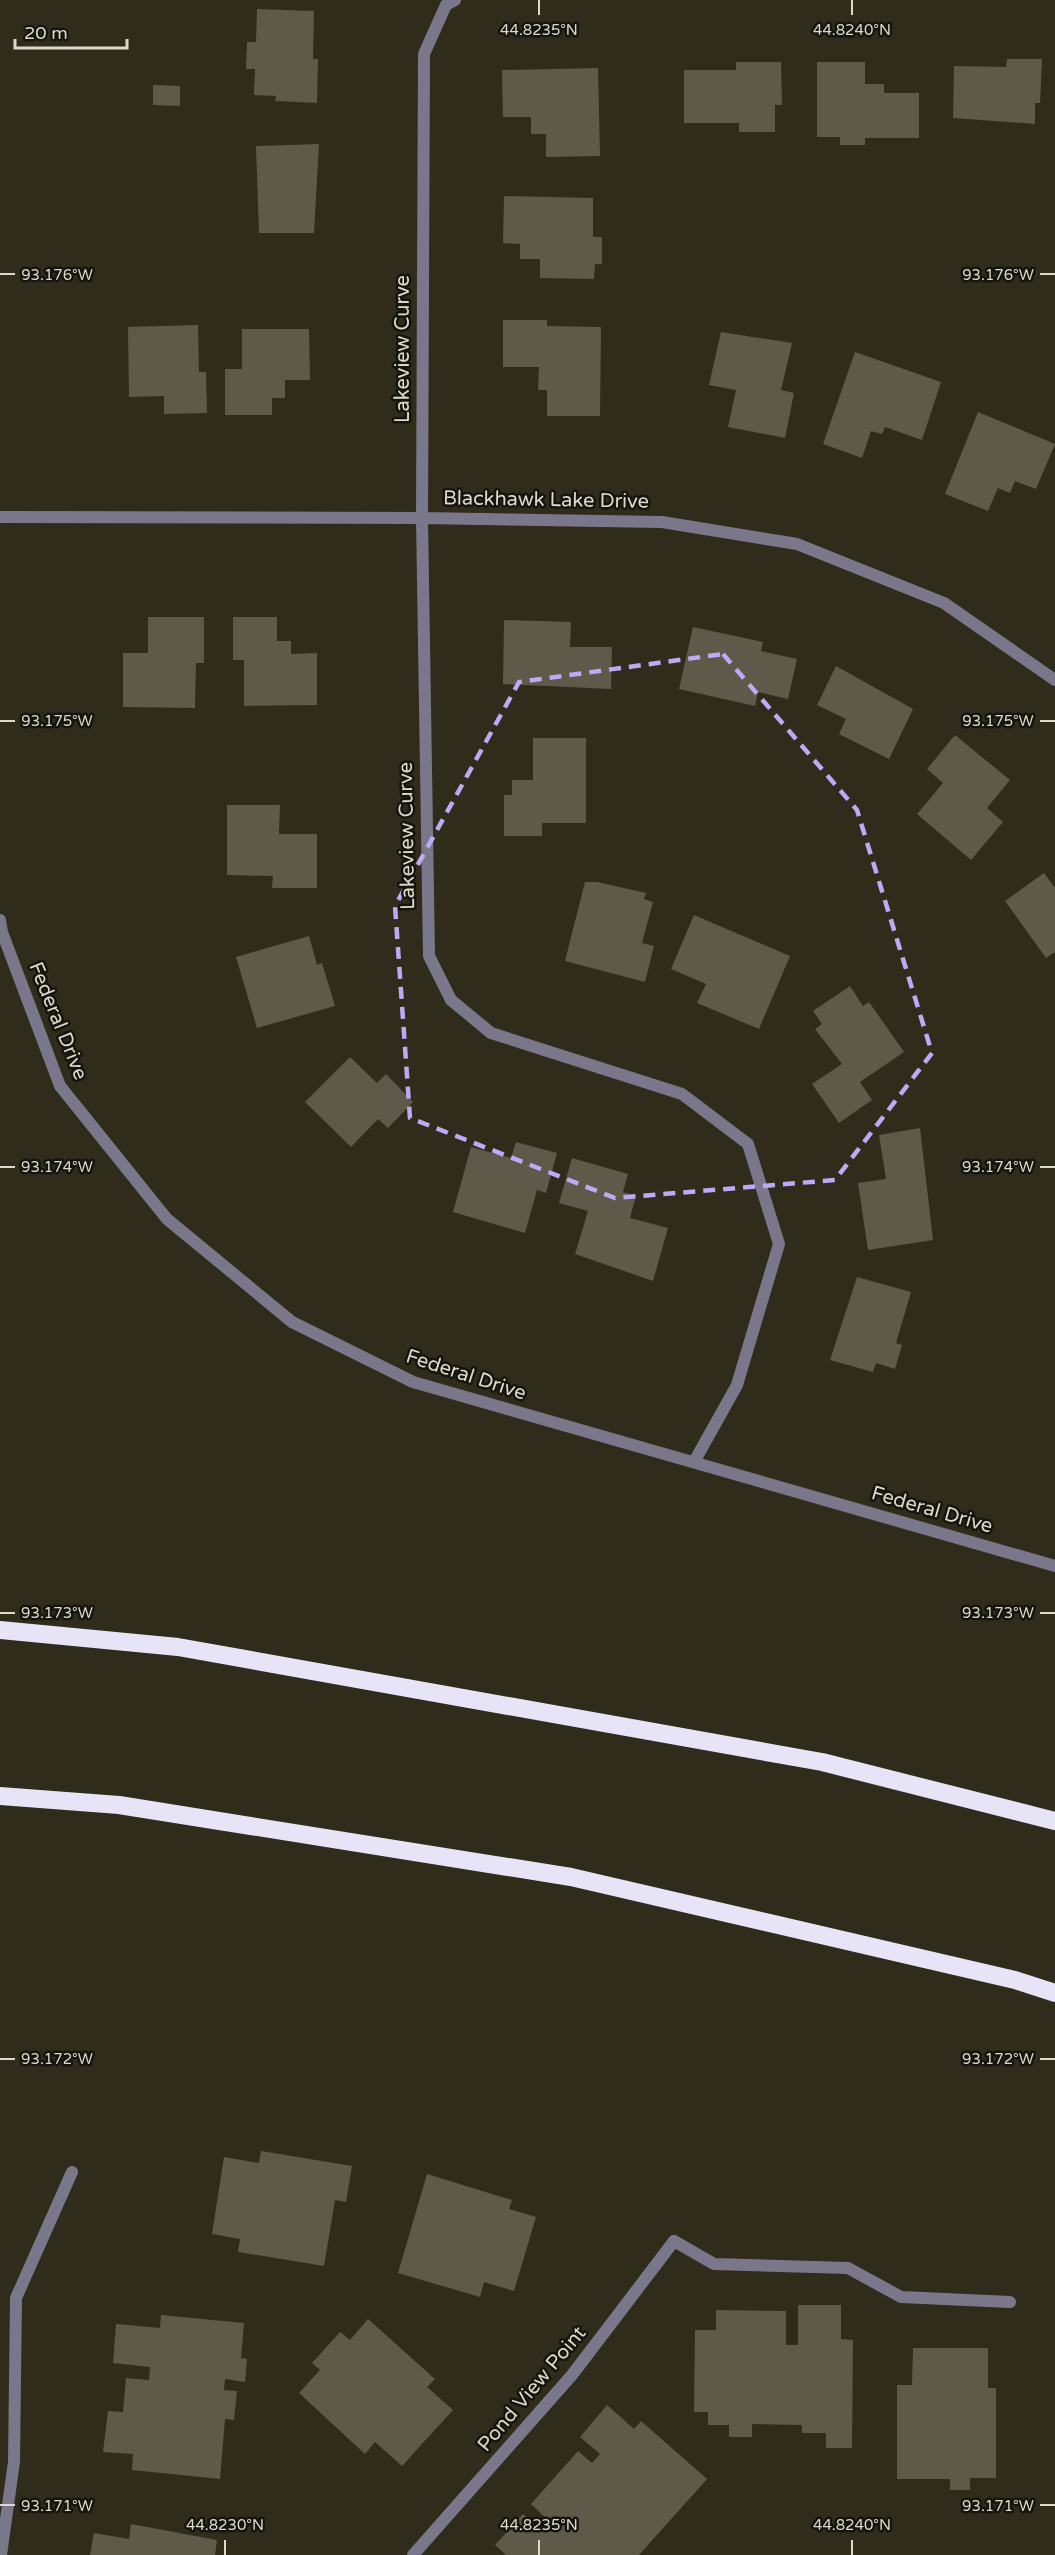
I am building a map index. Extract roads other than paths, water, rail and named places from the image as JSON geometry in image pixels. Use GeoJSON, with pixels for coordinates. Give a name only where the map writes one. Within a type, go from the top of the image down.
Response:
{"type":"FeatureCollection","features":[{"type":"Feature","properties":{"kind":"highway"},"geometry":{"type":"LineString","coordinates":[[0,1630],[178,1647],[822,1762],[1055,1821]]}},
{"type":"Feature","properties":{"kind":"highway"},"geometry":{"type":"LineString","coordinates":[[0,1796],[119,1805],[572,1877],[1015,1980],[1055,1993]]}},
{"type":"Feature","properties":{"kind":"street","name":"Lakeview Curve"},"geometry":{"type":"LineString","coordinates":[[455,0],[446,5],[423,54],[422,518],[429,956],[451,1000],[491,1033],[682,1094],[748,1144],[779,1244],[737,1385],[694,1462]]}},
{"type":"Feature","properties":{"kind":"street","name":"Blackhawk Lake Drive"},"geometry":{"type":"LineString","coordinates":[[0,517],[422,518],[662,522],[797,544],[944,603],[1055,680]]}},
{"type":"Feature","properties":{"kind":"street","name":"Federal Drive"},"geometry":{"type":"LineString","coordinates":[[0,920],[2,932],[60,1086],[167,1219],[292,1322],[413,1382],[1055,1566]]}},
{"type":"Feature","properties":{"kind":"street"},"geometry":{"type":"LineString","coordinates":[[0,2555],[14,2462],[16,2298],[72,2172]]}},
{"type":"Feature","properties":{"kind":"street","name":"Pond View Point"},"geometry":{"type":"LineString","coordinates":[[413,2555],[572,2375],[674,2241],[714,2264],[848,2268],[901,2297],[1010,2302]]}}]}
